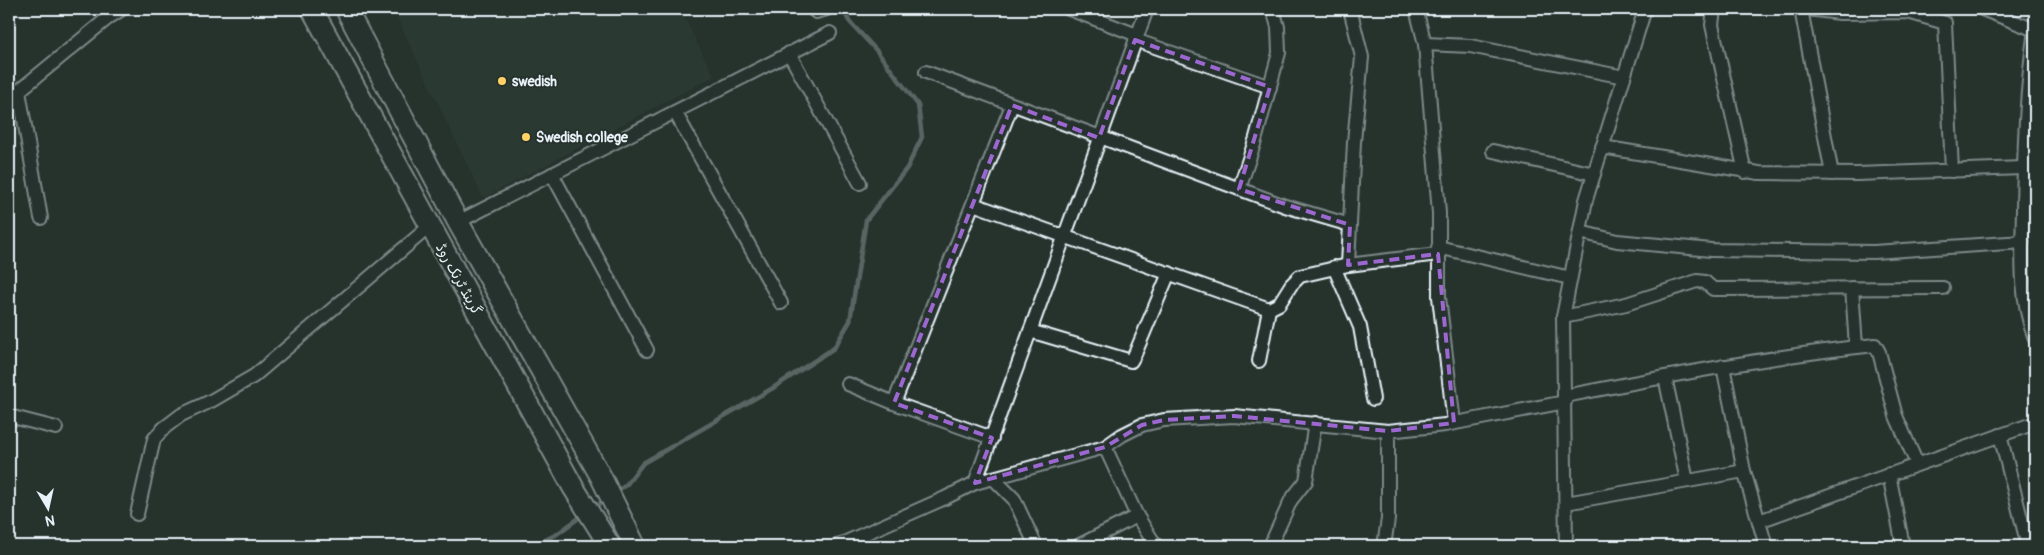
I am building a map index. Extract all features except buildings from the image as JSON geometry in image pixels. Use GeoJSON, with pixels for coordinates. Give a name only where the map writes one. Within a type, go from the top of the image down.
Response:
{"type":"FeatureCollection","features":[{"type":"Feature","properties":{"kind":"highway","name":"گرینڈ ٹرنک روڈ"},"geometry":{"type":"LineString","coordinates":[[312,9],[573,486],[610,546]]}},
{"type":"Feature","properties":{"kind":"highway","name":"گرینڈ ٹرنک روڈ"},"geometry":{"type":"LineString","coordinates":[[348,12],[458,222],[600,475],[635,546]]}},
{"type":"Feature","properties":{"kind":"highway"},"geometry":{"type":"LineString","coordinates":[[323,30],[348,12]]}},
{"type":"Feature","properties":{"kind":"street"},"geometry":{"type":"LineString","coordinates":[[9,99],[108,18],[122,9]]}},
{"type":"Feature","properties":{"kind":"street"},"geometry":{"type":"LineString","coordinates":[[813,9],[816,12],[827,9]]}},
{"type":"Feature","properties":{"kind":"street"},"geometry":{"type":"LineString","coordinates":[[1069,9],[1136,38],[1270,87]]}},
{"type":"Feature","properties":{"kind":"street"},"geometry":{"type":"LineString","coordinates":[[975,483],[1146,9]]}},
{"type":"Feature","properties":{"kind":"street"},"geometry":{"type":"LineString","coordinates":[[1239,189],[1255,141],[1278,53],[1278,27],[1273,9]]}},
{"type":"Feature","properties":{"kind":"street"},"geometry":{"type":"LineString","coordinates":[[1348,265],[1362,57],[1350,9]]}},
{"type":"Feature","properties":{"kind":"street"},"geometry":{"type":"LineString","coordinates":[[1416,9],[1425,44],[1439,213],[1439,296],[1454,423]]}},
{"type":"Feature","properties":{"kind":"street"},"geometry":{"type":"LineString","coordinates":[[1566,546],[1563,317],[1594,174],[1645,9]]}},
{"type":"Feature","properties":{"kind":"street"},"geometry":{"type":"LineString","coordinates":[[1714,9],[1712,25],[1745,172]]}},
{"type":"Feature","properties":{"kind":"street"},"geometry":{"type":"LineString","coordinates":[[1801,9],[1832,174]]}},
{"type":"Feature","properties":{"kind":"street"},"geometry":{"type":"LineString","coordinates":[[1807,9],[1840,13],[1908,12],[1945,23],[1952,171]]}},
{"type":"Feature","properties":{"kind":"street"},"geometry":{"type":"LineString","coordinates":[[1982,9],[2035,30],[2030,64],[2023,168],[2024,297],[2028,321],[2035,338]]}},
{"type":"Feature","properties":{"kind":"street"},"geometry":{"type":"LineString","coordinates":[[458,222],[830,33]]}},
{"type":"Feature","properties":{"kind":"street"},"geometry":{"type":"LineString","coordinates":[[1425,44],[1470,46],[1624,77]]}},
{"type":"Feature","properties":{"kind":"street"},"geometry":{"type":"LineString","coordinates":[[789,53],[860,183]]}},
{"type":"Feature","properties":{"kind":"street"},"geometry":{"type":"LineString","coordinates":[[926,72],[1285,206],[1350,225]]}},
{"type":"Feature","properties":{"kind":"street"},"geometry":{"type":"LineString","coordinates":[[19,90],[41,218]]}},
{"type":"Feature","properties":{"kind":"street"},"geometry":{"type":"LineString","coordinates":[[894,403],[1012,105]]}},
{"type":"Feature","properties":{"kind":"street"},"geometry":{"type":"LineString","coordinates":[[675,112],[781,303]]}},
{"type":"Feature","properties":{"kind":"street"},"geometry":{"type":"LineString","coordinates":[[1602,147],[1745,172],[1832,174],[2023,168]]}},
{"type":"Feature","properties":{"kind":"street"},"geometry":{"type":"LineString","coordinates":[[1493,151],[1594,174]]}},
{"type":"Feature","properties":{"kind":"street"},"geometry":{"type":"LineString","coordinates":[[552,174],[647,350]]}},
{"type":"Feature","properties":{"kind":"street"},"geometry":{"type":"LineString","coordinates":[[973,204],[1269,309],[1279,304],[1291,285],[1300,276],[1334,267],[1438,250],[1570,278]]}},
{"type":"Feature","properties":{"kind":"street"},"geometry":{"type":"LineString","coordinates":[[137,514],[154,439],[164,428],[181,415],[254,376],[430,226]]}},
{"type":"Feature","properties":{"kind":"street"},"geometry":{"type":"LineString","coordinates":[[1580,232],[1617,241],[1720,250],[1874,252],[2023,242]]}},
{"type":"Feature","properties":{"kind":"street"},"geometry":{"type":"LineString","coordinates":[[1334,267],[1360,327],[1373,399]]}},
{"type":"Feature","properties":{"kind":"street"},"geometry":{"type":"LineString","coordinates":[[1030,332],[1131,361],[1169,273]]}},
{"type":"Feature","properties":{"kind":"street"},"geometry":{"type":"LineString","coordinates":[[1563,317],[1626,304],[1697,281],[1705,282],[1713,289],[1943,288]]}},
{"type":"Feature","properties":{"kind":"street"},"geometry":{"type":"LineString","coordinates":[[1852,288],[1856,347]]}},
{"type":"Feature","properties":{"kind":"street"},"geometry":{"type":"LineString","coordinates":[[1259,361],[1269,309]]}},
{"type":"Feature","properties":{"kind":"street"},"geometry":{"type":"LineString","coordinates":[[837,546],[975,483],[1105,447],[1122,435],[1142,425],[1164,420],[1234,416],[1388,432],[1454,423],[1723,366],[1809,352],[1875,345],[1879,352],[1896,416],[1917,464]]}},
{"type":"Feature","properties":{"kind":"street"},"geometry":{"type":"LineString","coordinates":[[1723,366],[1744,471],[1766,546]]}},
{"type":"Feature","properties":{"kind":"street"},"geometry":{"type":"LineString","coordinates":[[1665,377],[1687,481]]}},
{"type":"Feature","properties":{"kind":"street"},"geometry":{"type":"LineString","coordinates":[[848,384],[894,403],[992,438]]}},
{"type":"Feature","properties":{"kind":"street"},"geometry":{"type":"LineString","coordinates":[[9,416],[56,428]]}},
{"type":"Feature","properties":{"kind":"street"},"geometry":{"type":"LineString","coordinates":[[1270,546],[1291,500],[1306,481],[1315,423]]}},
{"type":"Feature","properties":{"kind":"street"},"geometry":{"type":"LineString","coordinates":[[1759,521],[2035,423]]}},
{"type":"Feature","properties":{"kind":"street"},"geometry":{"type":"LineString","coordinates":[[1384,546],[1388,519],[1388,432]]}},
{"type":"Feature","properties":{"kind":"street"},"geometry":{"type":"LineString","coordinates":[[2000,435],[2028,546]]}},
{"type":"Feature","properties":{"kind":"street"},"geometry":{"type":"LineString","coordinates":[[1105,447],[1138,516],[1156,546]]}},
{"type":"Feature","properties":{"kind":"street"},"geometry":{"type":"LineString","coordinates":[[1566,503],[1744,471]]}},
{"type":"Feature","properties":{"kind":"street"},"geometry":{"type":"LineString","coordinates":[[1889,474],[1903,546]]}},
{"type":"Feature","properties":{"kind":"street"},"geometry":{"type":"LineString","coordinates":[[993,478],[1014,499],[1036,546]]}},
{"type":"Feature","properties":{"kind":"street"},"geometry":{"type":"LineString","coordinates":[[1078,546],[1138,516]]}},
{"type":"Feature","properties":{"kind":"highlighted area"},"geometry":{"type":"Polygon","coordinates":[[[1135,40],[1270,87],[1239,189],[1350,225],[1348,265],[1438,254],[1454,423],[1388,431],[1234,416],[1164,420],[1142,425],[1105,447],[975,483],[992,438],[894,403],[1012,105],[1099,138],[1135,40]]]}},
{"type":"Feature","properties":{"kind":"shaded area","name":"Swedish college"},"geometry":{"type":"Polygon","coordinates":[[[393,9],[680,9],[714,76],[483,198],[393,9]]]}},
{"type":"Feature","properties":{"kind":"waterway"},"geometry":{"type":"LineString","coordinates":[[614,493],[626,485],[643,463],[773,388],[834,348],[850,321],[866,220],[907,168],[922,137],[918,105],[876,50],[849,21],[843,9]]}},
{"type":"Feature","properties":{"kind":"waterway"},"geometry":{"type":"LineString","coordinates":[[592,509],[606,499]]}},
{"type":"Feature","properties":{"kind":"waterway"},"geometry":{"type":"LineString","coordinates":[[534,546],[557,534],[583,515]]}},
{"type":"Feature","properties":{"kind":"place","name":"swedish"},"geometry":{"type":"Point","coordinates":[502,81]}},
{"type":"Feature","properties":{"kind":"place","name":"Swedish college"},"geometry":{"type":"Point","coordinates":[526,137]}}]}
